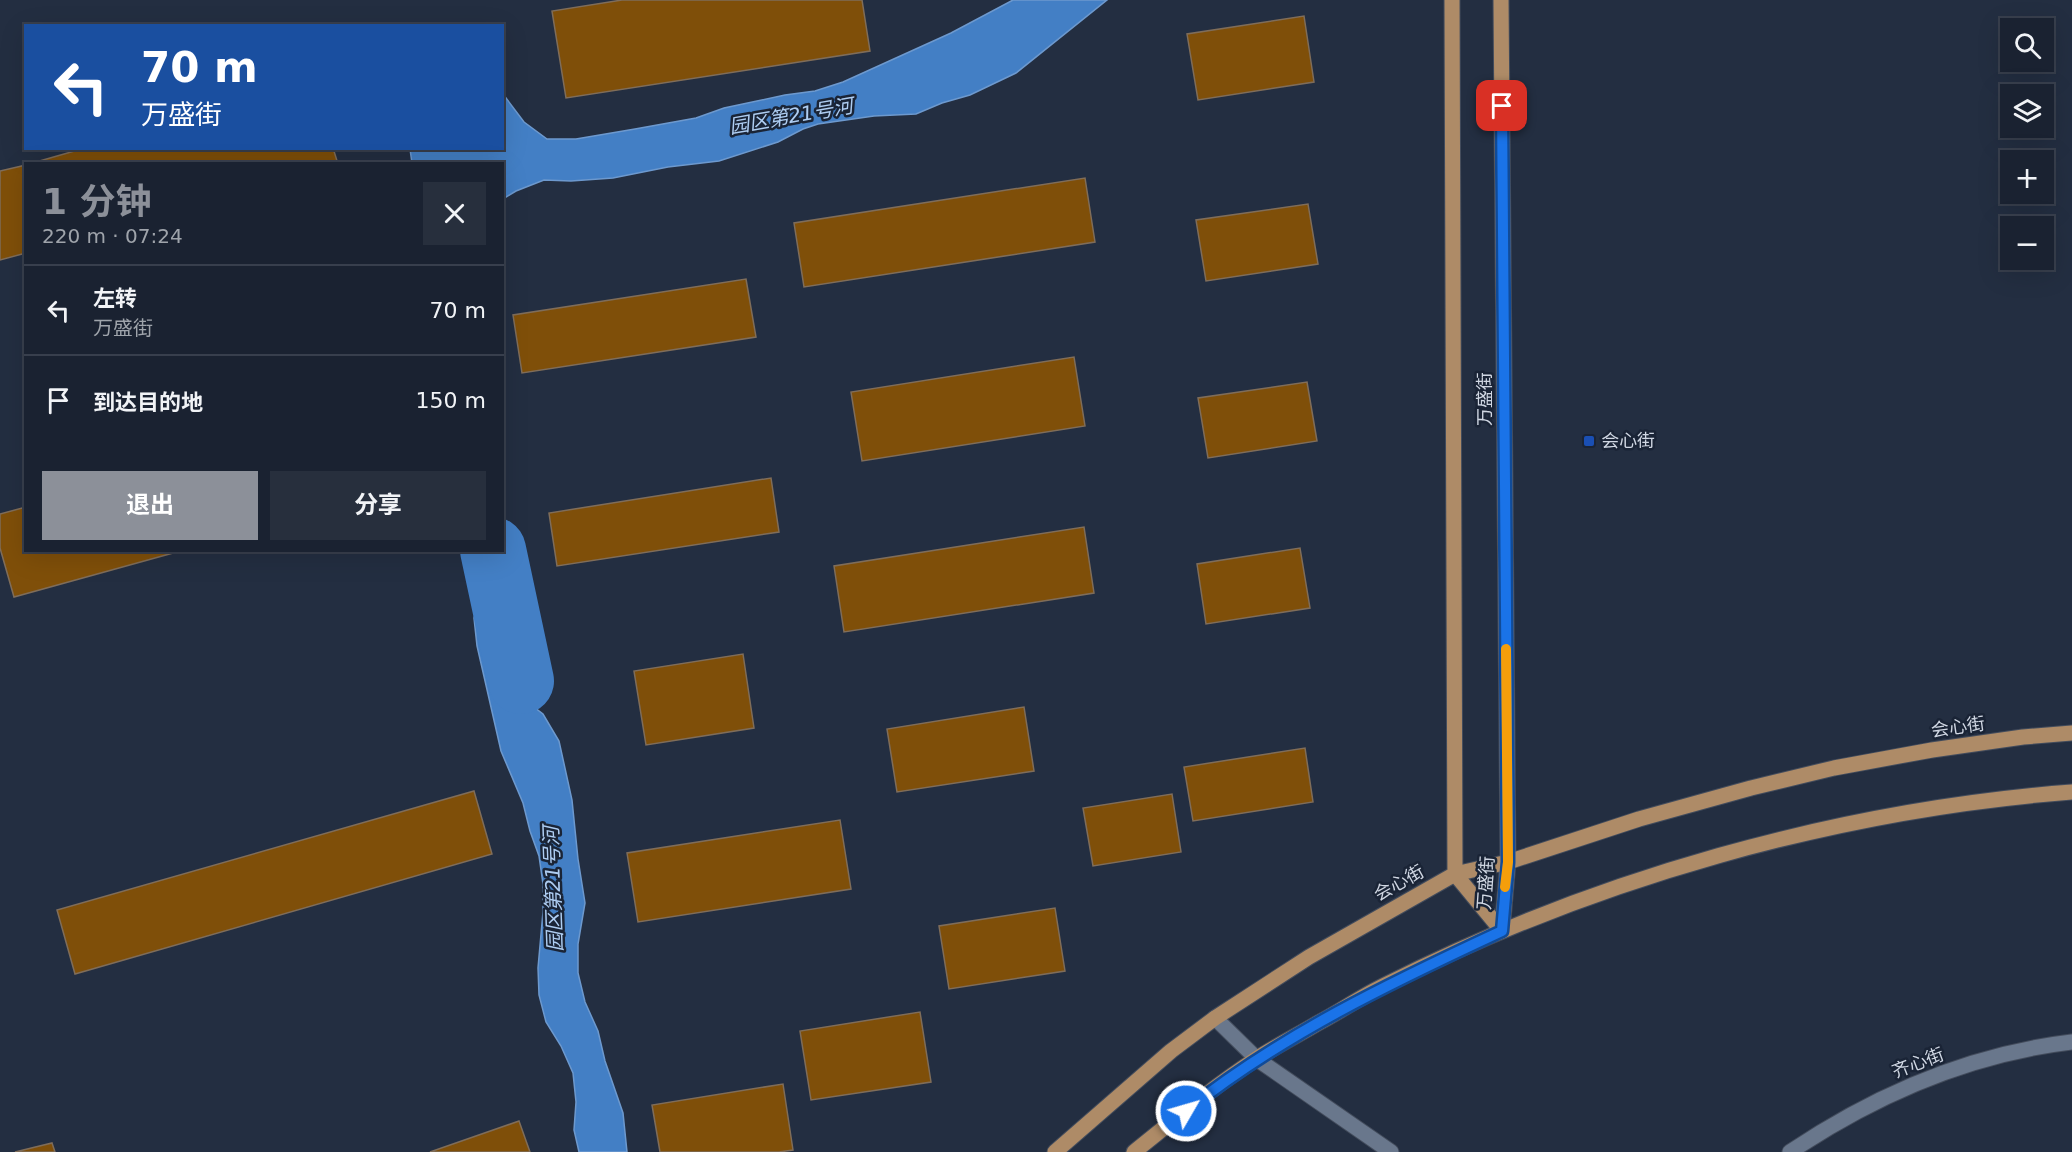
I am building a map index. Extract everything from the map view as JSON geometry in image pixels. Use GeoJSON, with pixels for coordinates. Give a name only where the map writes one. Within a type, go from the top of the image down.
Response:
{"type":"FeatureCollection","features":[{"type":"Feature","properties":{"kind":"main road","name":"万盛街"},"geometry":{"type":"LineString","coordinates":[[1452,0],[1455,874],[1502,931]]}},
{"type":"Feature","properties":{"kind":"main road","name":"万盛街"},"geometry":{"type":"LineString","coordinates":[[1502,0],[1508,862],[1502,931]]}},
{"type":"Feature","properties":{"kind":"main road","name":"会心街"},"geometry":{"type":"LineString","coordinates":[[1055,1152],[1171,1051],[1215,1018],[1309,957],[1455,874],[1508,862],[1639,819],[1834,768],[1932,750],[2023,737],[2072,734]]}},
{"type":"Feature","properties":{"kind":"main road"},"geometry":{"type":"LineString","coordinates":[[1134,1152],[1203,1097],[1257,1059],[1384,986],[1502,931],[1652,876],[1841,826],[2025,796],[2072,792]]}},
{"type":"Feature","properties":{"kind":"street"},"geometry":{"type":"LineString","coordinates":[[1215,1018],[1257,1059],[1390,1152]]}},
{"type":"Feature","properties":{"kind":"street","name":"齐心街"},"geometry":{"type":"LineString","coordinates":[[1790,1152],[1828,1126],[1881,1098],[1936,1075],[1994,1057],[2072,1042]]}},
{"type":"Feature","properties":{"kind":"water"},"geometry":{"type":"Polygon","coordinates":[[[1013,0],[1107,0],[1016,73],[970,95],[916,114],[874,116],[818,124],[778,142],[719,161],[668,167],[613,178],[544,180],[504,198],[504,162],[412,162],[410,150],[504,150],[504,95],[524,122],[547,139],[576,139],[696,118],[724,108],[815,91],[843,82],[951,33],[1013,0]]]}},
{"type":"Feature","properties":{"kind":"water"},"geometry":{"type":"Polygon","coordinates":[[[472,552],[498,552],[501,591],[516,632],[530,704],[543,714],[559,741],[572,800],[585,903],[578,944],[578,973],[585,1002],[598,1031],[605,1061],[623,1113],[627,1152],[579,1152],[574,1130],[576,1102],[573,1073],[561,1046],[546,1022],[539,995],[538,968],[543,884],[539,856],[523,803],[501,751],[477,646],[474,618],[481,590],[472,552]]]}},
{"type":"Feature","properties":{"kind":"building"},"geometry":{"type":"Polygon","coordinates":[[[622,0],[862,0],[870,51],[566,98],[552,11],[622,0]]]}},
{"type":"Feature","properties":{"kind":"building"},"geometry":{"type":"Polygon","coordinates":[[[1304,16],[1314,82],[1198,100],[1187,34],[1304,16]]]}},
{"type":"Feature","properties":{"kind":"building"},"geometry":{"type":"Polygon","coordinates":[[[78,150],[334,150],[337,162],[36,162],[78,150]]]}},
{"type":"Feature","properties":{"kind":"building"},"geometry":{"type":"Polygon","coordinates":[[[24,165],[24,254],[0,260],[0,171],[24,165]]]}},
{"type":"Feature","properties":{"kind":"building"},"geometry":{"type":"Polygon","coordinates":[[[1085,178],[1095,242],[804,287],[794,223],[1085,178]]]}},
{"type":"Feature","properties":{"kind":"building"},"geometry":{"type":"Polygon","coordinates":[[[1308,204],[1318,264],[1206,281],[1196,220],[1308,204]]]}},
{"type":"Feature","properties":{"kind":"building"},"geometry":{"type":"Polygon","coordinates":[[[746,279],[756,337],[522,373],[513,315],[746,279]]]}},
{"type":"Feature","properties":{"kind":"building"},"geometry":{"type":"Polygon","coordinates":[[[1074,357],[1085,426],[862,461],[851,392],[1074,357]]]}},
{"type":"Feature","properties":{"kind":"building"},"geometry":{"type":"Polygon","coordinates":[[[1307,382],[1317,441],[1208,458],[1198,398],[1307,382]]]}},
{"type":"Feature","properties":{"kind":"building"},"geometry":{"type":"Polygon","coordinates":[[[771,478],[779,532],[557,566],[549,513],[771,478]]]}},
{"type":"Feature","properties":{"kind":"building"},"geometry":{"type":"Polygon","coordinates":[[[24,508],[24,552],[177,552],[14,597],[0,548],[0,514],[24,508]]]}},
{"type":"Feature","properties":{"kind":"building"},"geometry":{"type":"Polygon","coordinates":[[[1084,527],[1094,593],[844,632],[834,566],[1084,527]]]}},
{"type":"Feature","properties":{"kind":"building"},"geometry":{"type":"Polygon","coordinates":[[[1300,548],[1310,608],[1206,624],[1197,564],[1300,548]]]}},
{"type":"Feature","properties":{"kind":"building"},"geometry":{"type":"Polygon","coordinates":[[[743,654],[754,728],[646,745],[634,671],[743,654]]]}},
{"type":"Feature","properties":{"kind":"building"},"geometry":{"type":"Polygon","coordinates":[[[1024,707],[1034,771],[897,792],[887,729],[1024,707]]]}},
{"type":"Feature","properties":{"kind":"building"},"geometry":{"type":"Polygon","coordinates":[[[1305,748],[1313,802],[1193,821],[1184,767],[1305,748]]]}},
{"type":"Feature","properties":{"kind":"building"},"geometry":{"type":"Polygon","coordinates":[[[474,791],[492,854],[75,974],[57,910],[474,791]]]}},
{"type":"Feature","properties":{"kind":"building"},"geometry":{"type":"Polygon","coordinates":[[[1172,794],[1181,852],[1093,866],[1083,808],[1172,794]]]}},
{"type":"Feature","properties":{"kind":"building"},"geometry":{"type":"Polygon","coordinates":[[[840,820],[851,889],[638,922],[627,853],[840,820]]]}},
{"type":"Feature","properties":{"kind":"building"},"geometry":{"type":"Polygon","coordinates":[[[1055,908],[1065,971],[949,989],[939,926],[1055,908]]]}},
{"type":"Feature","properties":{"kind":"building"},"geometry":{"type":"Polygon","coordinates":[[[920,1012],[931,1082],[811,1100],[800,1031],[920,1012]]]}},
{"type":"Feature","properties":{"kind":"building"},"geometry":{"type":"Polygon","coordinates":[[[783,1084],[793,1150],[660,1152],[652,1105],[783,1084]]]}},
{"type":"Feature","properties":{"kind":"building"},"geometry":{"type":"Polygon","coordinates":[[[519,1121],[530,1152],[430,1152],[519,1121]]]}},
{"type":"Feature","properties":{"kind":"building"},"geometry":{"type":"Polygon","coordinates":[[[52,1143],[55,1152],[15,1152],[52,1143]]]}},
{"type":"Feature","properties":{"kind":"waterway","name":"园区第21号河"},"geometry":{"type":"LineString","coordinates":[[493,552],[521,681]]}},
{"type":"Feature","properties":{"kind":"slow traffic"},"geometry":{"type":"LineString","coordinates":[[1505,887],[1508,862],[1506,649]]}},
{"type":"Feature","properties":{"kind":"place","name":"会心街"},"geometry":{"type":"Point","coordinates":[1589,441]}},
{"type":"Feature","properties":{"kind":"route"},"geometry":{"type":"LineString","coordinates":[[1186,1111],[1257,1059],[1384,986],[1502,931],[1508,862],[1502,106]]}}]}
